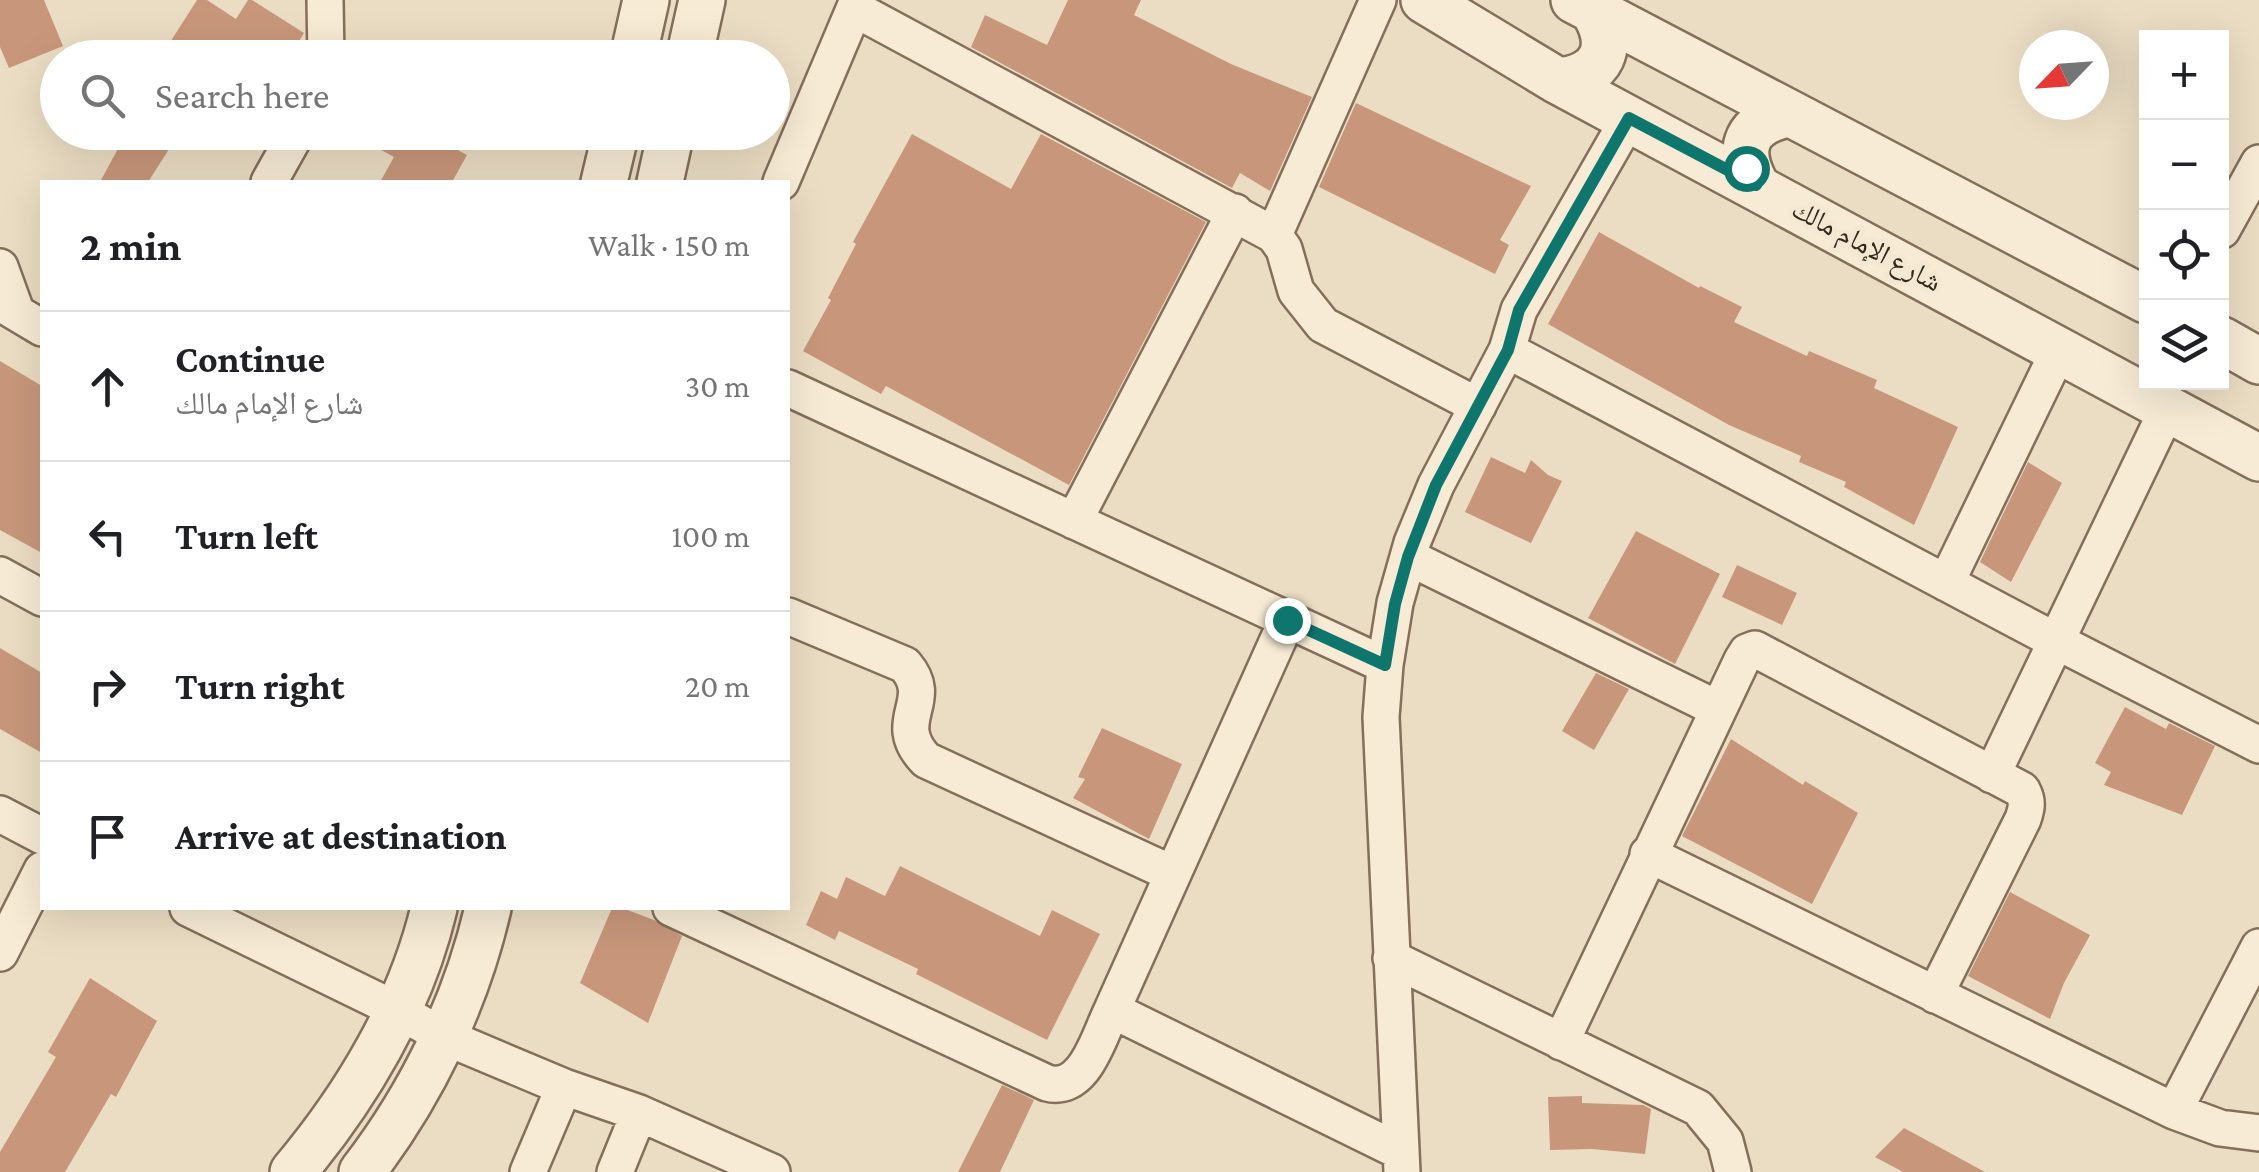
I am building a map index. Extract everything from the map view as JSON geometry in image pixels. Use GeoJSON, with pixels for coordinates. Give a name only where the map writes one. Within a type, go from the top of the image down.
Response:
{"type":"FeatureCollection","features":[{"type":"Feature","properties":{"kind":"street"},"geometry":{"type":"LineString","coordinates":[[325,0],[326,40]]}},
{"type":"Feature","properties":{"kind":"street"},"geometry":{"type":"LineString","coordinates":[[637,40],[646,0]]}},
{"type":"Feature","properties":{"kind":"street"},"geometry":{"type":"LineString","coordinates":[[693,40],[702,0]]}},
{"type":"Feature","properties":{"kind":"street"},"geometry":{"type":"LineString","coordinates":[[1274,236],[1378,0]]}},
{"type":"Feature","properties":{"kind":"street","name":"شارع الإمام مالك"},"geometry":{"type":"LineString","coordinates":[[1424,0],[1558,81],[2060,348],[2139,383]]}},
{"type":"Feature","properties":{"kind":"street"},"geometry":{"type":"LineString","coordinates":[[782,180],[856,4],[1274,236],[1284,249],[1296,290],[1323,325],[1478,406]]}},
{"type":"Feature","properties":{"kind":"street"},"geometry":{"type":"LineString","coordinates":[[1558,81],[1579,79],[1596,67],[1605,48],[1604,27],[1583,5]]}},
{"type":"Feature","properties":{"kind":"street"},"geometry":{"type":"LineString","coordinates":[[1583,5],[2139,296]]}},
{"type":"Feature","properties":{"kind":"street"},"geometry":{"type":"LineString","coordinates":[[1756,185],[1746,168],[1745,147],[1754,129],[1770,118],[1789,114]]}},
{"type":"Feature","properties":{"kind":"street"},"geometry":{"type":"LineString","coordinates":[[1401,1162],[1382,716],[1395,604],[1408,557],[1436,485],[1508,350],[1519,310],[1629,118]]}},
{"type":"Feature","properties":{"kind":"street"},"geometry":{"type":"LineString","coordinates":[[271,180],[288,150]]}},
{"type":"Feature","properties":{"kind":"street"},"geometry":{"type":"LineString","coordinates":[[604,180],[612,150]]}},
{"type":"Feature","properties":{"kind":"street"},"geometry":{"type":"LineString","coordinates":[[660,180],[667,150]]}},
{"type":"Feature","properties":{"kind":"street"},"geometry":{"type":"LineString","coordinates":[[2229,217],[2259,163]]}},
{"type":"Feature","properties":{"kind":"street"},"geometry":{"type":"LineString","coordinates":[[1074,521],[1235,212]]}},
{"type":"Feature","properties":{"kind":"street"},"geometry":{"type":"LineString","coordinates":[[0,267],[19,314]]}},
{"type":"Feature","properties":{"kind":"street"},"geometry":{"type":"LineString","coordinates":[[2229,344],[2259,361]]}},
{"type":"Feature","properties":{"kind":"street"},"geometry":{"type":"LineString","coordinates":[[1946,583],[2060,348]]}},
{"type":"Feature","properties":{"kind":"street"},"geometry":{"type":"LineString","coordinates":[[1508,350],[2056,641],[2259,744]]}},
{"type":"Feature","properties":{"kind":"street"},"geometry":{"type":"LineString","coordinates":[[790,389],[1385,665]]}},
{"type":"Feature","properties":{"kind":"street"},"geometry":{"type":"LineString","coordinates":[[1992,774],[2056,641],[2148,390]]}},
{"type":"Feature","properties":{"kind":"street","name":"شارع الإمام مالك"},"geometry":{"type":"LineString","coordinates":[[2154,390],[2259,458]]}},
{"type":"Feature","properties":{"kind":"street"},"geometry":{"type":"LineString","coordinates":[[1408,557],[1718,709]]}},
{"type":"Feature","properties":{"kind":"street"},"geometry":{"type":"LineString","coordinates":[[0,575],[40,597]]}},
{"type":"Feature","properties":{"kind":"street"},"geometry":{"type":"LineString","coordinates":[[790,617],[905,665],[915,677],[919,692],[909,726],[912,746],[926,760],[1173,874]]}},
{"type":"Feature","properties":{"kind":"street"},"geometry":{"type":"LineString","coordinates":[[676,910],[1055,1085],[1072,1081],[1112,1010],[1287,620]]}},
{"type":"Feature","properties":{"kind":"street"},"geometry":{"type":"LineString","coordinates":[[1560,1042],[1718,709],[1747,652],[1759,649],[2022,790],[2026,811],[1934,994]]}},
{"type":"Feature","properties":{"kind":"street"},"geometry":{"type":"LineString","coordinates":[[0,814],[40,835]]}},
{"type":"Feature","properties":{"kind":"street"},"geometry":{"type":"LineString","coordinates":[[1648,854],[2174,1111],[2220,1128],[2259,1132]]}},
{"type":"Feature","properties":{"kind":"street"},"geometry":{"type":"LineString","coordinates":[[0,953],[40,874]]}},
{"type":"Feature","properties":{"kind":"street"},"geometry":{"type":"LineString","coordinates":[[192,910],[398,1010],[443,1036],[564,1087],[639,1113],[772,1172]]}},
{"type":"Feature","properties":{"kind":"street"},"geometry":{"type":"LineString","coordinates":[[293,1172],[350,1096],[398,1010],[433,910]]}},
{"type":"Feature","properties":{"kind":"street"},"geometry":{"type":"LineString","coordinates":[[362,1172],[405,1110],[443,1036],[478,952],[488,910]]}},
{"type":"Feature","properties":{"kind":"street"},"geometry":{"type":"LineString","coordinates":[[2174,1111],[2259,946]]}},
{"type":"Feature","properties":{"kind":"street"},"geometry":{"type":"LineString","coordinates":[[1391,958],[1698,1108],[1725,1141],[1733,1172]]}},
{"type":"Feature","properties":{"kind":"street"},"geometry":{"type":"LineString","coordinates":[[1112,1010],[1401,1162]]}},
{"type":"Feature","properties":{"kind":"street"},"geometry":{"type":"LineString","coordinates":[[528,1172],[564,1087]]}},
{"type":"Feature","properties":{"kind":"street"},"geometry":{"type":"LineString","coordinates":[[616,1172],[639,1113]]}},
{"type":"Feature","properties":{"kind":"building"},"geometry":{"type":"Polygon","coordinates":[[[0,0],[44,0],[61,40],[40,40],[40,55],[9,68],[0,47],[0,0]]]}},
{"type":"Feature","properties":{"kind":"building"},"geometry":{"type":"Polygon","coordinates":[[[197,0],[207,0],[236,19],[248,0],[252,0],[304,33],[300,40],[171,40],[197,0]]]}},
{"type":"Feature","properties":{"kind":"building"},"geometry":{"type":"Polygon","coordinates":[[[1068,0],[1141,0],[1134,15],[1231,64],[1312,97],[1270,191],[1240,173],[1232,188],[971,47],[985,15],[1047,45],[1068,0]]]}},
{"type":"Feature","properties":{"kind":"building"},"geometry":{"type":"Polygon","coordinates":[[[1356,103],[1531,186],[1500,240],[1509,245],[1495,274],[1319,187],[1356,103]]]}},
{"type":"Feature","properties":{"kind":"building"},"geometry":{"type":"Polygon","coordinates":[[[912,134],[1011,189],[1041,134],[1206,222],[1069,485],[886,386],[881,394],[803,351],[831,300],[828,298],[856,244],[853,242],[912,134]]]}},
{"type":"Feature","properties":{"kind":"building"},"geometry":{"type":"Polygon","coordinates":[[[117,150],[168,150],[149,180],[101,180],[117,150]]]}},
{"type":"Feature","properties":{"kind":"building"},"geometry":{"type":"Polygon","coordinates":[[[381,150],[458,150],[467,155],[453,180],[381,180],[394,157],[381,150]]]}},
{"type":"Feature","properties":{"kind":"building"},"geometry":{"type":"Polygon","coordinates":[[[1599,232],[1699,288],[1742,307],[1734,322],[1807,356],[1809,351],[1877,380],[1874,388],[1958,427],[1914,525],[1844,487],[1846,482],[1799,462],[1801,456],[1729,425],[1548,324],[1599,232]]]}},
{"type":"Feature","properties":{"kind":"building"},"geometry":{"type":"Polygon","coordinates":[[[0,361],[40,385],[40,552],[0,530],[0,361]]]}},
{"type":"Feature","properties":{"kind":"building"},"geometry":{"type":"Polygon","coordinates":[[[1491,457],[1525,473],[1531,460],[1562,481],[1531,543],[1465,512],[1491,457]]]}},
{"type":"Feature","properties":{"kind":"building"},"geometry":{"type":"Polygon","coordinates":[[[2028,462],[2062,483],[2011,582],[1980,562],[2028,462]]]}},
{"type":"Feature","properties":{"kind":"building"},"geometry":{"type":"Polygon","coordinates":[[[1636,531],[1720,574],[1675,664],[1588,618],[1636,531]]]}},
{"type":"Feature","properties":{"kind":"building"},"geometry":{"type":"Polygon","coordinates":[[[1737,565],[1797,593],[1782,625],[1722,597],[1737,565]]]}},
{"type":"Feature","properties":{"kind":"building"},"geometry":{"type":"Polygon","coordinates":[[[0,648],[40,672],[40,752],[0,729],[0,648]]]}},
{"type":"Feature","properties":{"kind":"building"},"geometry":{"type":"Polygon","coordinates":[[[1596,673],[1629,689],[1594,750],[1562,731],[1596,673]]]}},
{"type":"Feature","properties":{"kind":"building"},"geometry":{"type":"Polygon","coordinates":[[[2125,707],[2166,729],[2169,723],[2215,746],[2182,815],[2104,785],[2111,772],[2095,763],[2125,707]]]}},
{"type":"Feature","properties":{"kind":"building"},"geometry":{"type":"Polygon","coordinates":[[[1102,728],[1182,764],[1149,839],[1073,798],[1085,779],[1078,777],[1102,728]]]}},
{"type":"Feature","properties":{"kind":"building"},"geometry":{"type":"Polygon","coordinates":[[[1731,739],[1803,785],[1805,781],[1858,813],[1812,904],[1682,836],[1731,739]]]}},
{"type":"Feature","properties":{"kind":"building"},"geometry":{"type":"Polygon","coordinates":[[[900,866],[1040,936],[1052,910],[1100,934],[1047,1040],[916,974],[918,969],[839,931],[835,940],[806,925],[821,891],[837,899],[846,877],[885,896],[900,866]]]}},
{"type":"Feature","properties":{"kind":"building"},"geometry":{"type":"Polygon","coordinates":[[[2010,892],[2090,935],[2050,1019],[1968,976],[2010,892]]]}},
{"type":"Feature","properties":{"kind":"building"},"geometry":{"type":"Polygon","coordinates":[[[611,910],[627,910],[682,936],[648,1023],[580,983],[611,910]]]}},
{"type":"Feature","properties":{"kind":"building"},"geometry":{"type":"Polygon","coordinates":[[[90,978],[157,1021],[116,1097],[111,1094],[65,1172],[0,1172],[0,1152],[56,1057],[48,1052],[90,978]]]}},
{"type":"Feature","properties":{"kind":"building"},"geometry":{"type":"Polygon","coordinates":[[[1002,1085],[1034,1100],[1000,1172],[958,1172],[1002,1085]]]}},
{"type":"Feature","properties":{"kind":"building"},"geometry":{"type":"Polygon","coordinates":[[[1582,1096],[1582,1103],[1643,1105],[1651,1109],[1645,1154],[1550,1150],[1548,1097],[1582,1096]]]}},
{"type":"Feature","properties":{"kind":"building"},"geometry":{"type":"Polygon","coordinates":[[[1904,1128],[1985,1172],[1903,1172],[1875,1157],[1904,1128]]]}},
{"type":"Feature","properties":{"kind":"route"},"geometry":{"type":"LineString","coordinates":[[1287,620],[1385,665],[1408,557],[1436,485],[1508,350],[1519,310],[1629,118],[1756,185],[1746,168]]}}]}
